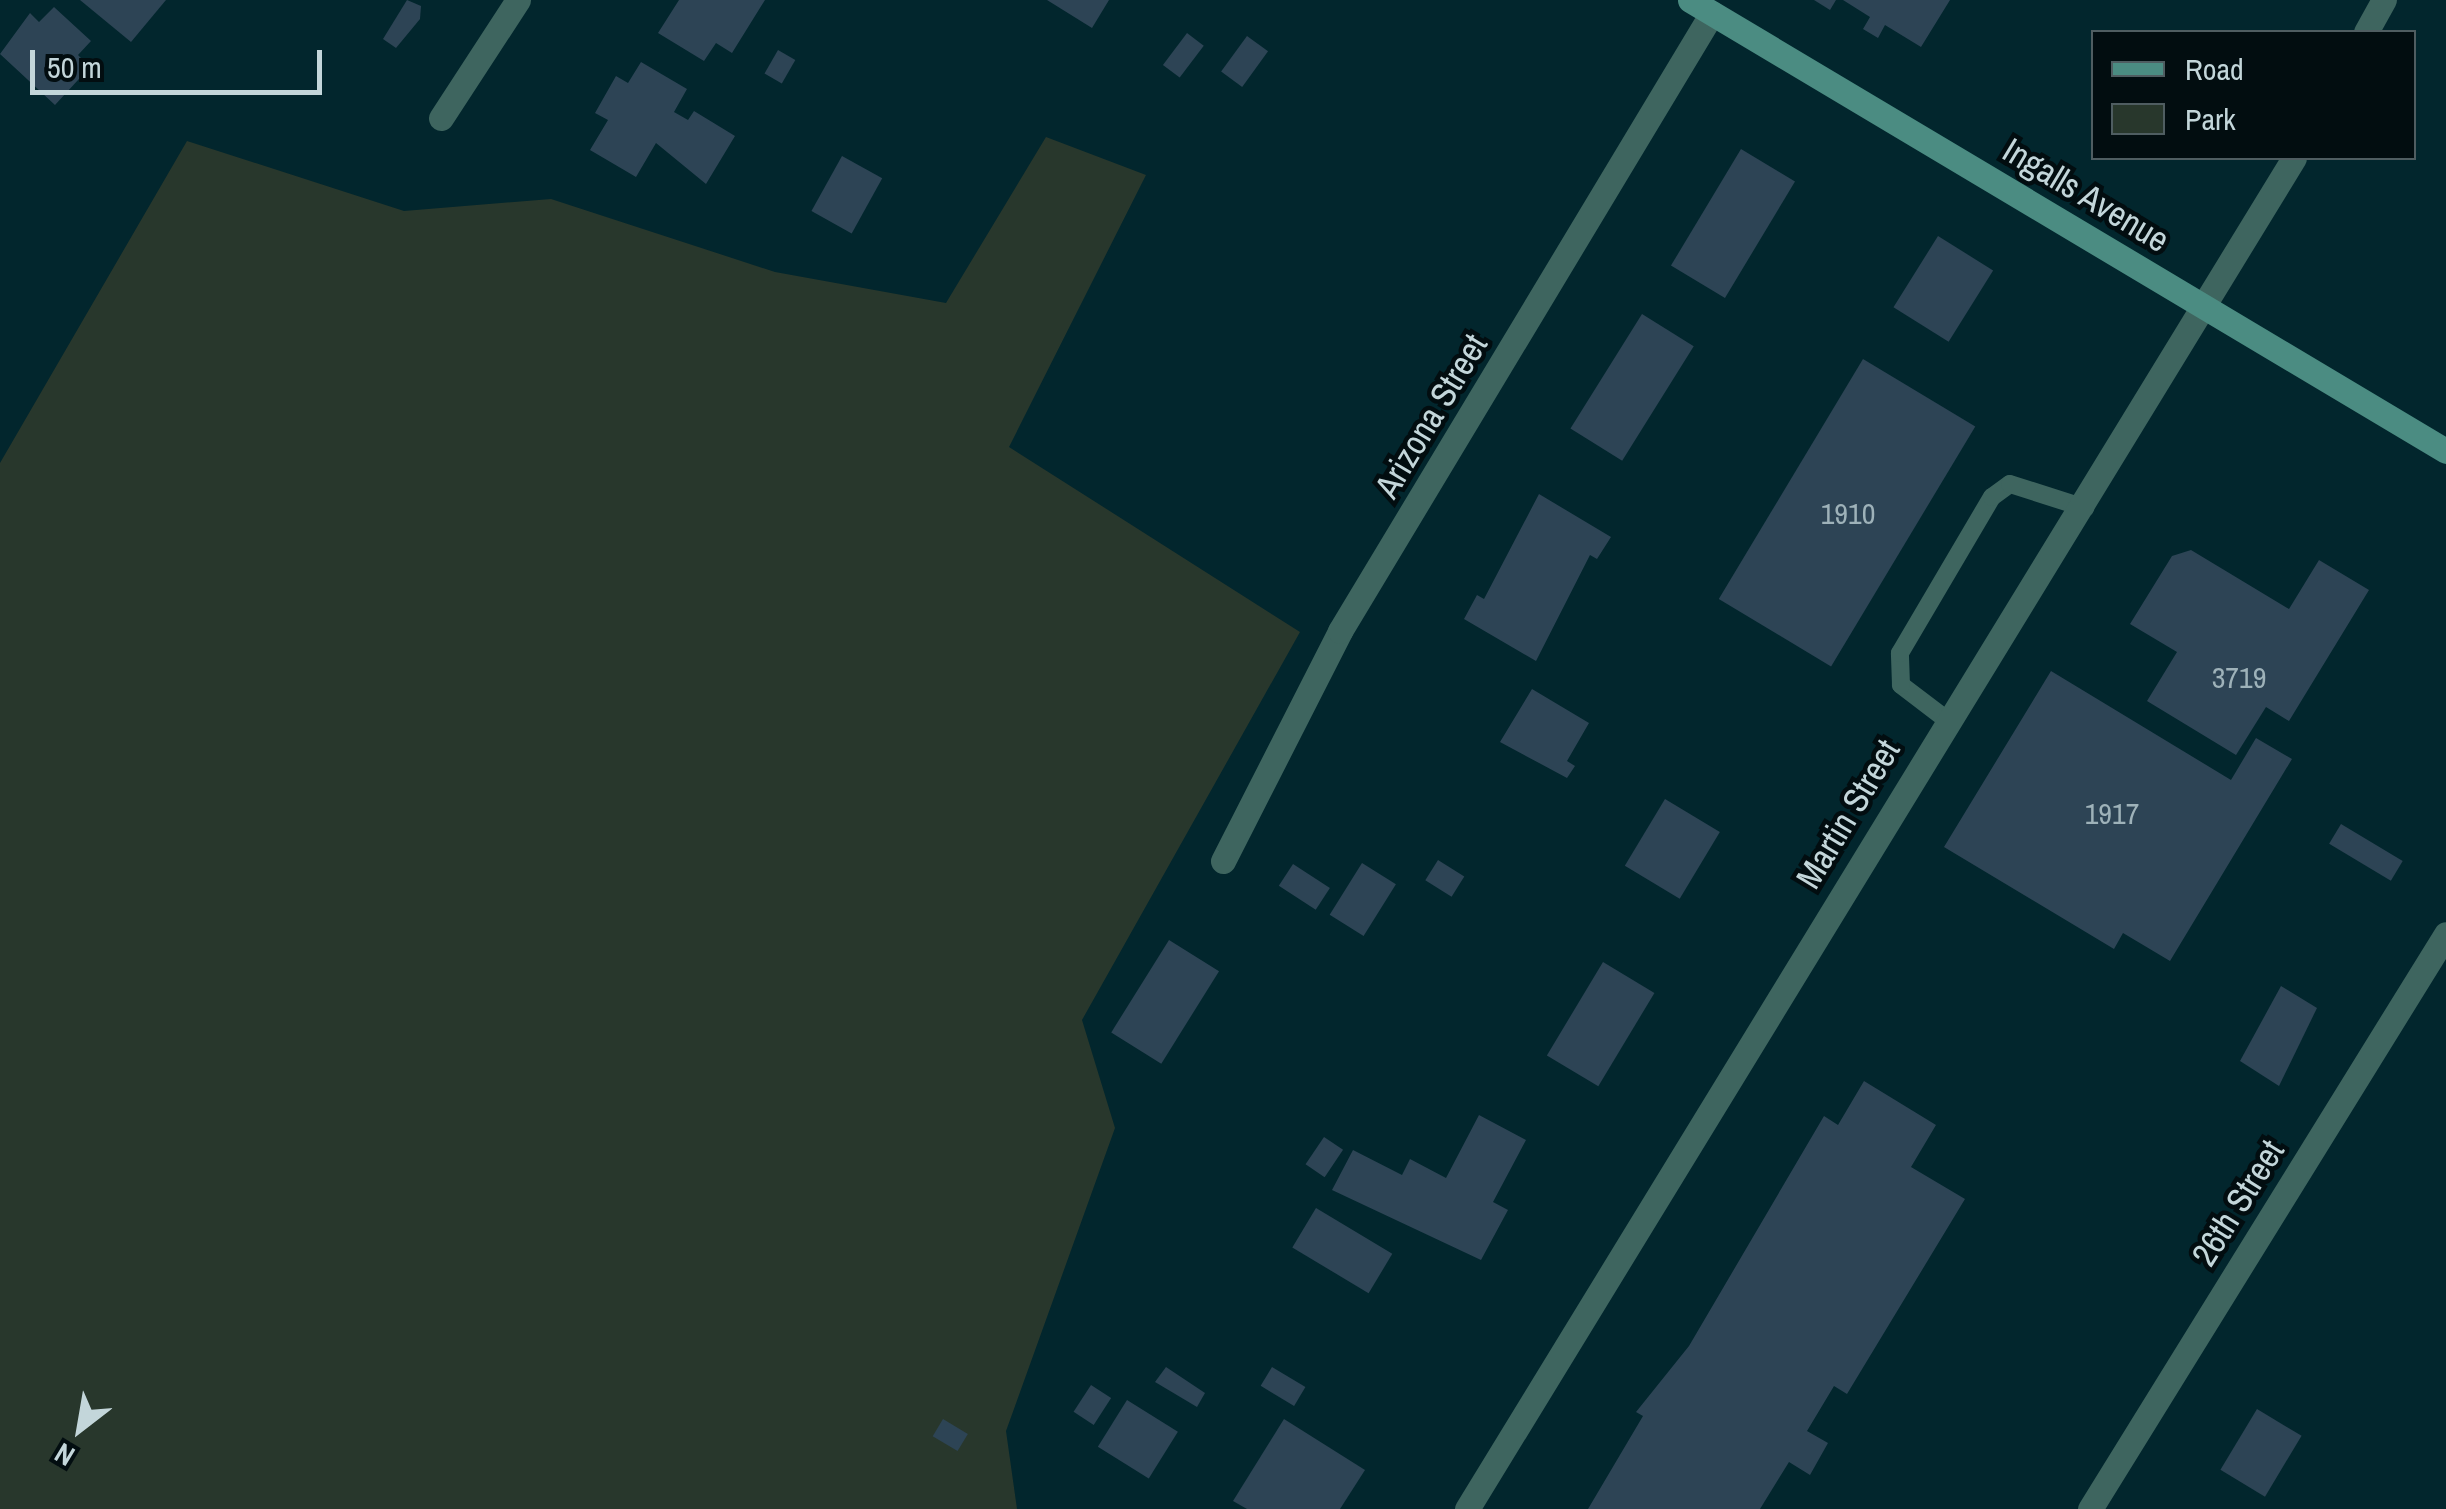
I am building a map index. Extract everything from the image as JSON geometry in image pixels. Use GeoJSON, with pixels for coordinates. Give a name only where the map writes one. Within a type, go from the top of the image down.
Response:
{"type":"FeatureCollection","features":[{"type":"Feature","properties":{"kind":"main road","name":"Ingalls Avenue"},"geometry":{"type":"LineString","coordinates":[[1701,7],[2446,450]]}},
{"type":"Feature","properties":{"kind":"street"},"geometry":{"type":"LineString","coordinates":[[442,118],[518,0]]}},
{"type":"Feature","properties":{"kind":"street"},"geometry":{"type":"LineString","coordinates":[[2367,30],[2384,0]]}},
{"type":"Feature","properties":{"kind":"street","name":"Arizona Street"},"geometry":{"type":"LineString","coordinates":[[1224,862],[1340,631],[1701,7]]}},
{"type":"Feature","properties":{"kind":"street","name":"Martin Street"},"geometry":{"type":"LineString","coordinates":[[1467,1509],[1947,720],[2085,508],[2293,160]]}},
{"type":"Feature","properties":{"kind":"street","name":"26th Street"},"geometry":{"type":"LineString","coordinates":[[2090,1509],[2446,934]]}},
{"type":"Feature","properties":{"kind":"lane"},"geometry":{"type":"LineString","coordinates":[[1947,720],[1900,685],[1900,652],[1992,497],[2010,484],[2085,508]]}},
{"type":"Feature","properties":{"kind":"green space"},"geometry":{"type":"Polygon","coordinates":[[[1046,137],[1146,175],[1009,447],[1300,632],[1082,1020],[1115,1128],[1006,1431],[1017,1509],[0,1509],[0,463],[187,141],[404,211],[551,199],[775,272],[946,303],[1046,137]]]}},
{"type":"Feature","properties":{"kind":"building"},"geometry":{"type":"Polygon","coordinates":[[[80,0],[166,0],[131,42],[80,0]]]}},
{"type":"Feature","properties":{"kind":"building"},"geometry":{"type":"Polygon","coordinates":[[[407,0],[421,6],[420,19],[396,48],[383,39],[407,0]]]}},
{"type":"Feature","properties":{"kind":"building"},"geometry":{"type":"Polygon","coordinates":[[[679,0],[765,0],[732,53],[716,43],[704,61],[658,33],[679,0]]]}},
{"type":"Feature","properties":{"kind":"building"},"geometry":{"type":"Polygon","coordinates":[[[1047,0],[1109,0],[1092,28],[1047,0]]]}},
{"type":"Feature","properties":{"kind":"building"},"geometry":{"type":"Polygon","coordinates":[[[1814,0],[1836,0],[1830,10],[1814,0]]]}},
{"type":"Feature","properties":{"kind":"building"},"geometry":{"type":"Polygon","coordinates":[[[1843,0],[1950,0],[1921,47],[1885,25],[1878,38],[1863,29],[1870,17],[1843,0]]]}},
{"type":"Feature","properties":{"kind":"building"},"geometry":{"type":"Polygon","coordinates":[[[54,7],[91,41],[78,55],[90,67],[55,105],[0,54],[30,13],[39,22],[54,7]]]}},
{"type":"Feature","properties":{"kind":"building"},"geometry":{"type":"Polygon","coordinates":[[[1187,33],[1204,46],[1180,78],[1163,65],[1187,33]]]}},
{"type":"Feature","properties":{"kind":"building"},"geometry":{"type":"Polygon","coordinates":[[[1247,36],[1268,51],[1242,87],[1221,72],[1247,36]]]}},
{"type":"Feature","properties":{"kind":"building"},"geometry":{"type":"Polygon","coordinates":[[[778,50],[795,60],[782,83],[764,73],[778,50]]]}},
{"type":"Feature","properties":{"kind":"building"},"geometry":{"type":"Polygon","coordinates":[[[641,62],[687,89],[674,112],[688,120],[694,111],[735,136],[706,184],[656,143],[636,177],[590,150],[608,120],[595,113],[616,76],[628,83],[641,62]]]}},
{"type":"Feature","properties":{"kind":"building"},"geometry":{"type":"Polygon","coordinates":[[[1741,149],[1795,181],[1725,298],[1671,266],[1741,149]]]}},
{"type":"Feature","properties":{"kind":"building"},"geometry":{"type":"Polygon","coordinates":[[[842,156],[882,178],[852,233],[811,211],[842,156]]]}},
{"type":"Feature","properties":{"kind":"building"},"geometry":{"type":"Polygon","coordinates":[[[1938,236],[1993,270],[1949,342],[1893,307],[1938,236]]]}},
{"type":"Feature","properties":{"kind":"building"},"geometry":{"type":"Polygon","coordinates":[[[1642,314],[1694,346],[1622,461],[1570,428],[1642,314]]]}},
{"type":"Feature","properties":{"kind":"building"},"geometry":{"type":"Polygon","coordinates":[[[1863,359],[1975,426],[1831,666],[1719,599],[1863,359]]]}},
{"type":"Feature","properties":{"kind":"building"},"geometry":{"type":"Polygon","coordinates":[[[1539,494],[1611,537],[1597,559],[1590,555],[1536,661],[1464,619],[1477,595],[1484,599],[1539,494]]]}},
{"type":"Feature","properties":{"kind":"building"},"geometry":{"type":"Polygon","coordinates":[[[2191,550],[2289,609],[2319,560],[2369,590],[2289,721],[2266,707],[2236,755],[2147,701],[2177,652],[2130,624],[2172,556],[2191,550]]]}},
{"type":"Feature","properties":{"kind":"building"},"geometry":{"type":"Polygon","coordinates":[[[2051,671],[2231,780],[2256,738],[2292,759],[2170,961],[2123,933],[2114,949],[1944,847],[2051,671]]]}},
{"type":"Feature","properties":{"kind":"building"},"geometry":{"type":"Polygon","coordinates":[[[1532,689],[1589,723],[1567,761],[1575,766],[1567,778],[1500,742],[1532,689]]]}},
{"type":"Feature","properties":{"kind":"building"},"geometry":{"type":"Polygon","coordinates":[[[1665,799],[1720,832],[1680,899],[1625,866],[1665,799]]]}},
{"type":"Feature","properties":{"kind":"building"},"geometry":{"type":"Polygon","coordinates":[[[2341,824],[2403,861],[2391,881],[2329,844],[2341,824]]]}},
{"type":"Feature","properties":{"kind":"building"},"geometry":{"type":"Polygon","coordinates":[[[1438,860],[1464,876],[1452,897],[1425,880],[1438,860]]]}},
{"type":"Feature","properties":{"kind":"building"},"geometry":{"type":"Polygon","coordinates":[[[1362,863],[1396,884],[1364,936],[1330,915],[1362,863]]]}},
{"type":"Feature","properties":{"kind":"building"},"geometry":{"type":"Polygon","coordinates":[[[1293,864],[1330,888],[1316,910],[1279,886],[1293,864]]]}},
{"type":"Feature","properties":{"kind":"building"},"geometry":{"type":"Polygon","coordinates":[[[1169,940],[1219,971],[1161,1064],[1111,1032],[1169,940]]]}},
{"type":"Feature","properties":{"kind":"building"},"geometry":{"type":"Polygon","coordinates":[[[1603,962],[1654,993],[1598,1086],[1547,1055],[1603,962]]]}},
{"type":"Feature","properties":{"kind":"building"},"geometry":{"type":"Polygon","coordinates":[[[2281,986],[2317,1008],[2279,1086],[2240,1061],[2281,986]]]}},
{"type":"Feature","properties":{"kind":"building"},"geometry":{"type":"Polygon","coordinates":[[[1864,1081],[1936,1125],[1911,1167],[1965,1199],[1847,1394],[1834,1386],[1807,1431],[1828,1443],[1810,1475],[1789,1462],[1760,1509],[1588,1509],[1643,1416],[1636,1412],[1689,1346],[1824,1116],[1838,1125],[1864,1081]]]}},
{"type":"Feature","properties":{"kind":"building"},"geometry":{"type":"Polygon","coordinates":[[[1479,1115],[1526,1140],[1493,1202],[1508,1210],[1481,1260],[1332,1190],[1353,1150],[1402,1175],[1410,1159],[1446,1178],[1479,1115]]]}},
{"type":"Feature","properties":{"kind":"building"},"geometry":{"type":"Polygon","coordinates":[[[1324,1137],[1343,1150],[1325,1177],[1306,1164],[1324,1137]]]}},
{"type":"Feature","properties":{"kind":"building"},"geometry":{"type":"Polygon","coordinates":[[[1316,1208],[1392,1254],[1369,1293],[1292,1247],[1316,1208]]]}},
{"type":"Feature","properties":{"kind":"building"},"geometry":{"type":"Polygon","coordinates":[[[1166,1367],[1205,1393],[1197,1407],[1155,1382],[1166,1367]]]}},
{"type":"Feature","properties":{"kind":"building"},"geometry":{"type":"Polygon","coordinates":[[[1272,1367],[1305,1387],[1294,1406],[1261,1386],[1272,1367]]]}},
{"type":"Feature","properties":{"kind":"building"},"geometry":{"type":"Polygon","coordinates":[[[1091,1385],[1111,1398],[1094,1425],[1074,1412],[1091,1385]]]}},
{"type":"Feature","properties":{"kind":"building"},"geometry":{"type":"Polygon","coordinates":[[[1127,1400],[1178,1432],[1149,1478],[1098,1447],[1127,1400]]]}},
{"type":"Feature","properties":{"kind":"building"},"geometry":{"type":"Polygon","coordinates":[[[2257,1409],[2302,1436],[2265,1497],[2220,1470],[2257,1409]]]}},
{"type":"Feature","properties":{"kind":"building"},"geometry":{"type":"Polygon","coordinates":[[[943,1419],[968,1434],[958,1451],[933,1436],[943,1419]]]}},
{"type":"Feature","properties":{"kind":"building"},"geometry":{"type":"Polygon","coordinates":[[[1284,1419],[1365,1470],[1340,1509],[1247,1509],[1233,1501],[1284,1419]]]}}]}
